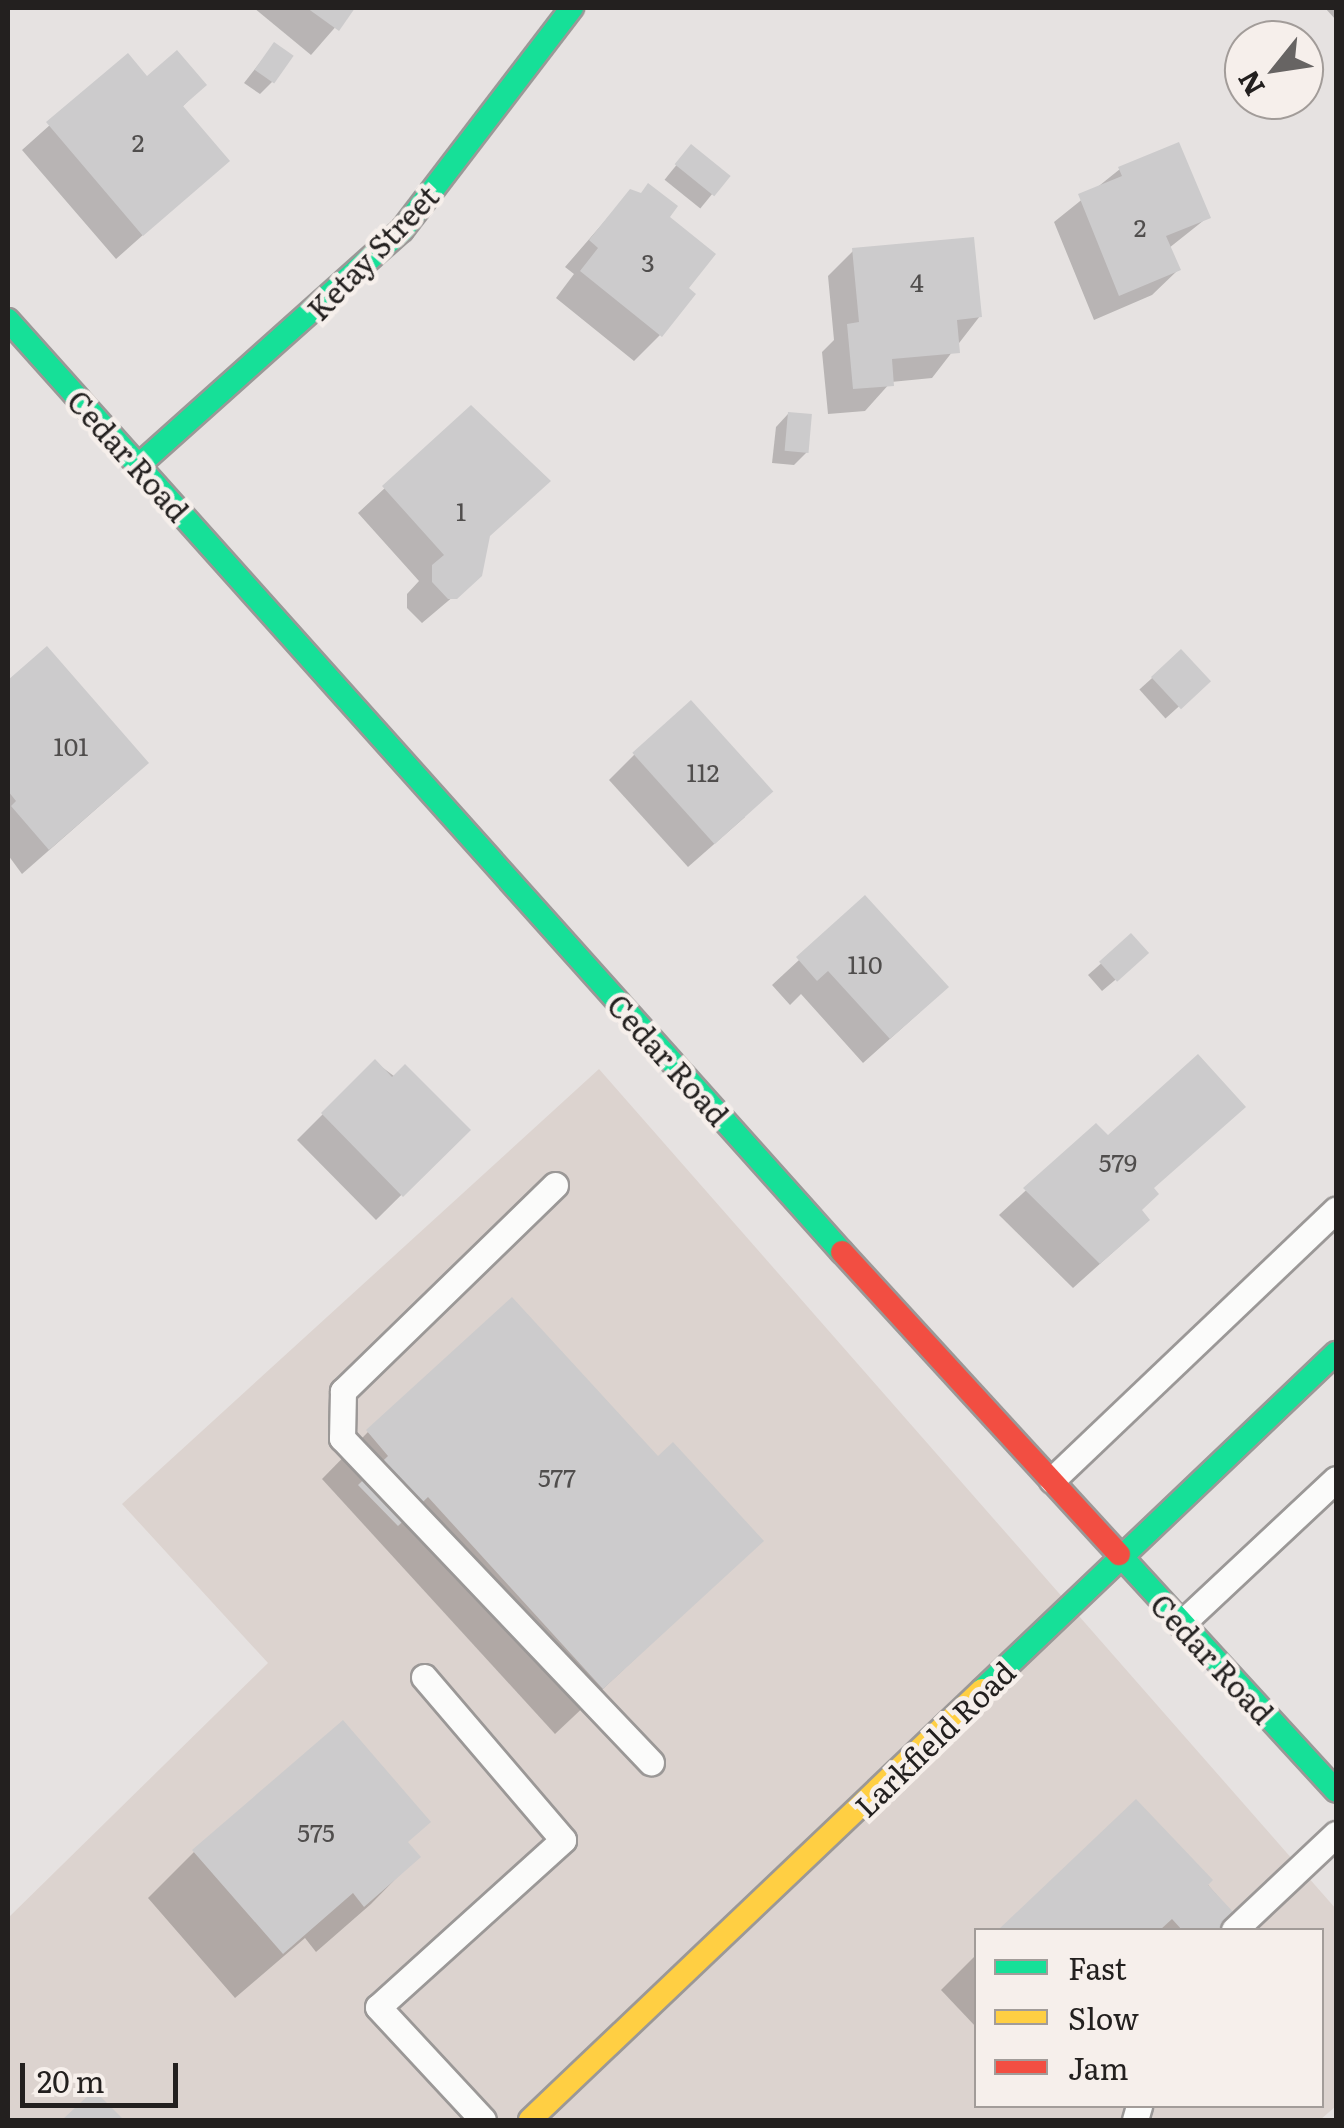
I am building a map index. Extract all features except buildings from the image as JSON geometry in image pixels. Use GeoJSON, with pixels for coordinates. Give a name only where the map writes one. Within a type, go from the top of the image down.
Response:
{"type":"FeatureCollection","features":[{"type":"Feature","properties":{"kind":"street","name":"Ketay Street"},"geometry":{"type":"LineString","coordinates":[[139,465],[402,230],[572,8]]}},
{"type":"Feature","properties":{"kind":"street","name":"Cedar Road"},"geometry":{"type":"LineString","coordinates":[[8,320],[1118,1556],[1336,1791]]}},
{"type":"Feature","properties":{"kind":"street","name":"Larkfield Road"},"geometry":{"type":"LineString","coordinates":[[530,2120],[1118,1556],[1336,1353]]}},
{"type":"Feature","properties":{"kind":"lane"},"geometry":{"type":"LineString","coordinates":[[555,1185],[342,1391],[342,1438],[651,1763]]}},
{"type":"Feature","properties":{"kind":"lane"},"geometry":{"type":"LineString","coordinates":[[1052,1480],[1336,1210]]}},
{"type":"Feature","properties":{"kind":"lane"},"geometry":{"type":"LineString","coordinates":[[1181,1624],[1336,1479]]}},
{"type":"Feature","properties":{"kind":"lane"},"geometry":{"type":"LineString","coordinates":[[424,1677],[563,1840],[378,2007],[483,2120]]}},
{"type":"Feature","properties":{"kind":"lane"},"geometry":{"type":"LineString","coordinates":[[1236,1928],[1336,1834]]}},
{"type":"Feature","properties":{"kind":"shaded area"},"geometry":{"type":"Polygon","coordinates":[[[599,1069],[1336,1909],[1336,2106],[1320,2120],[8,2120],[8,1918],[268,1663],[122,1504],[599,1069]]]}},
{"type":"Feature","properties":{"kind":"traffic: fast"},"geometry":{"type":"LineString","coordinates":[[139,465],[402,230],[572,8]]}},
{"type":"Feature","properties":{"kind":"traffic: fast"},"geometry":{"type":"LineString","coordinates":[[8,320],[842,1252]]}},
{"type":"Feature","properties":{"kind":"traffic: fast"},"geometry":{"type":"LineString","coordinates":[[982,1690],[1336,1353]]}},
{"type":"Feature","properties":{"kind":"traffic: fast"},"geometry":{"type":"LineString","coordinates":[[1119,1554],[1336,1791]]}},
{"type":"Feature","properties":{"kind":"traffic: slow"},"geometry":{"type":"LineString","coordinates":[[530,2120],[982,1690]]}},
{"type":"Feature","properties":{"kind":"traffic: jam"},"geometry":{"type":"LineString","coordinates":[[842,1252],[1119,1554]]}}]}
